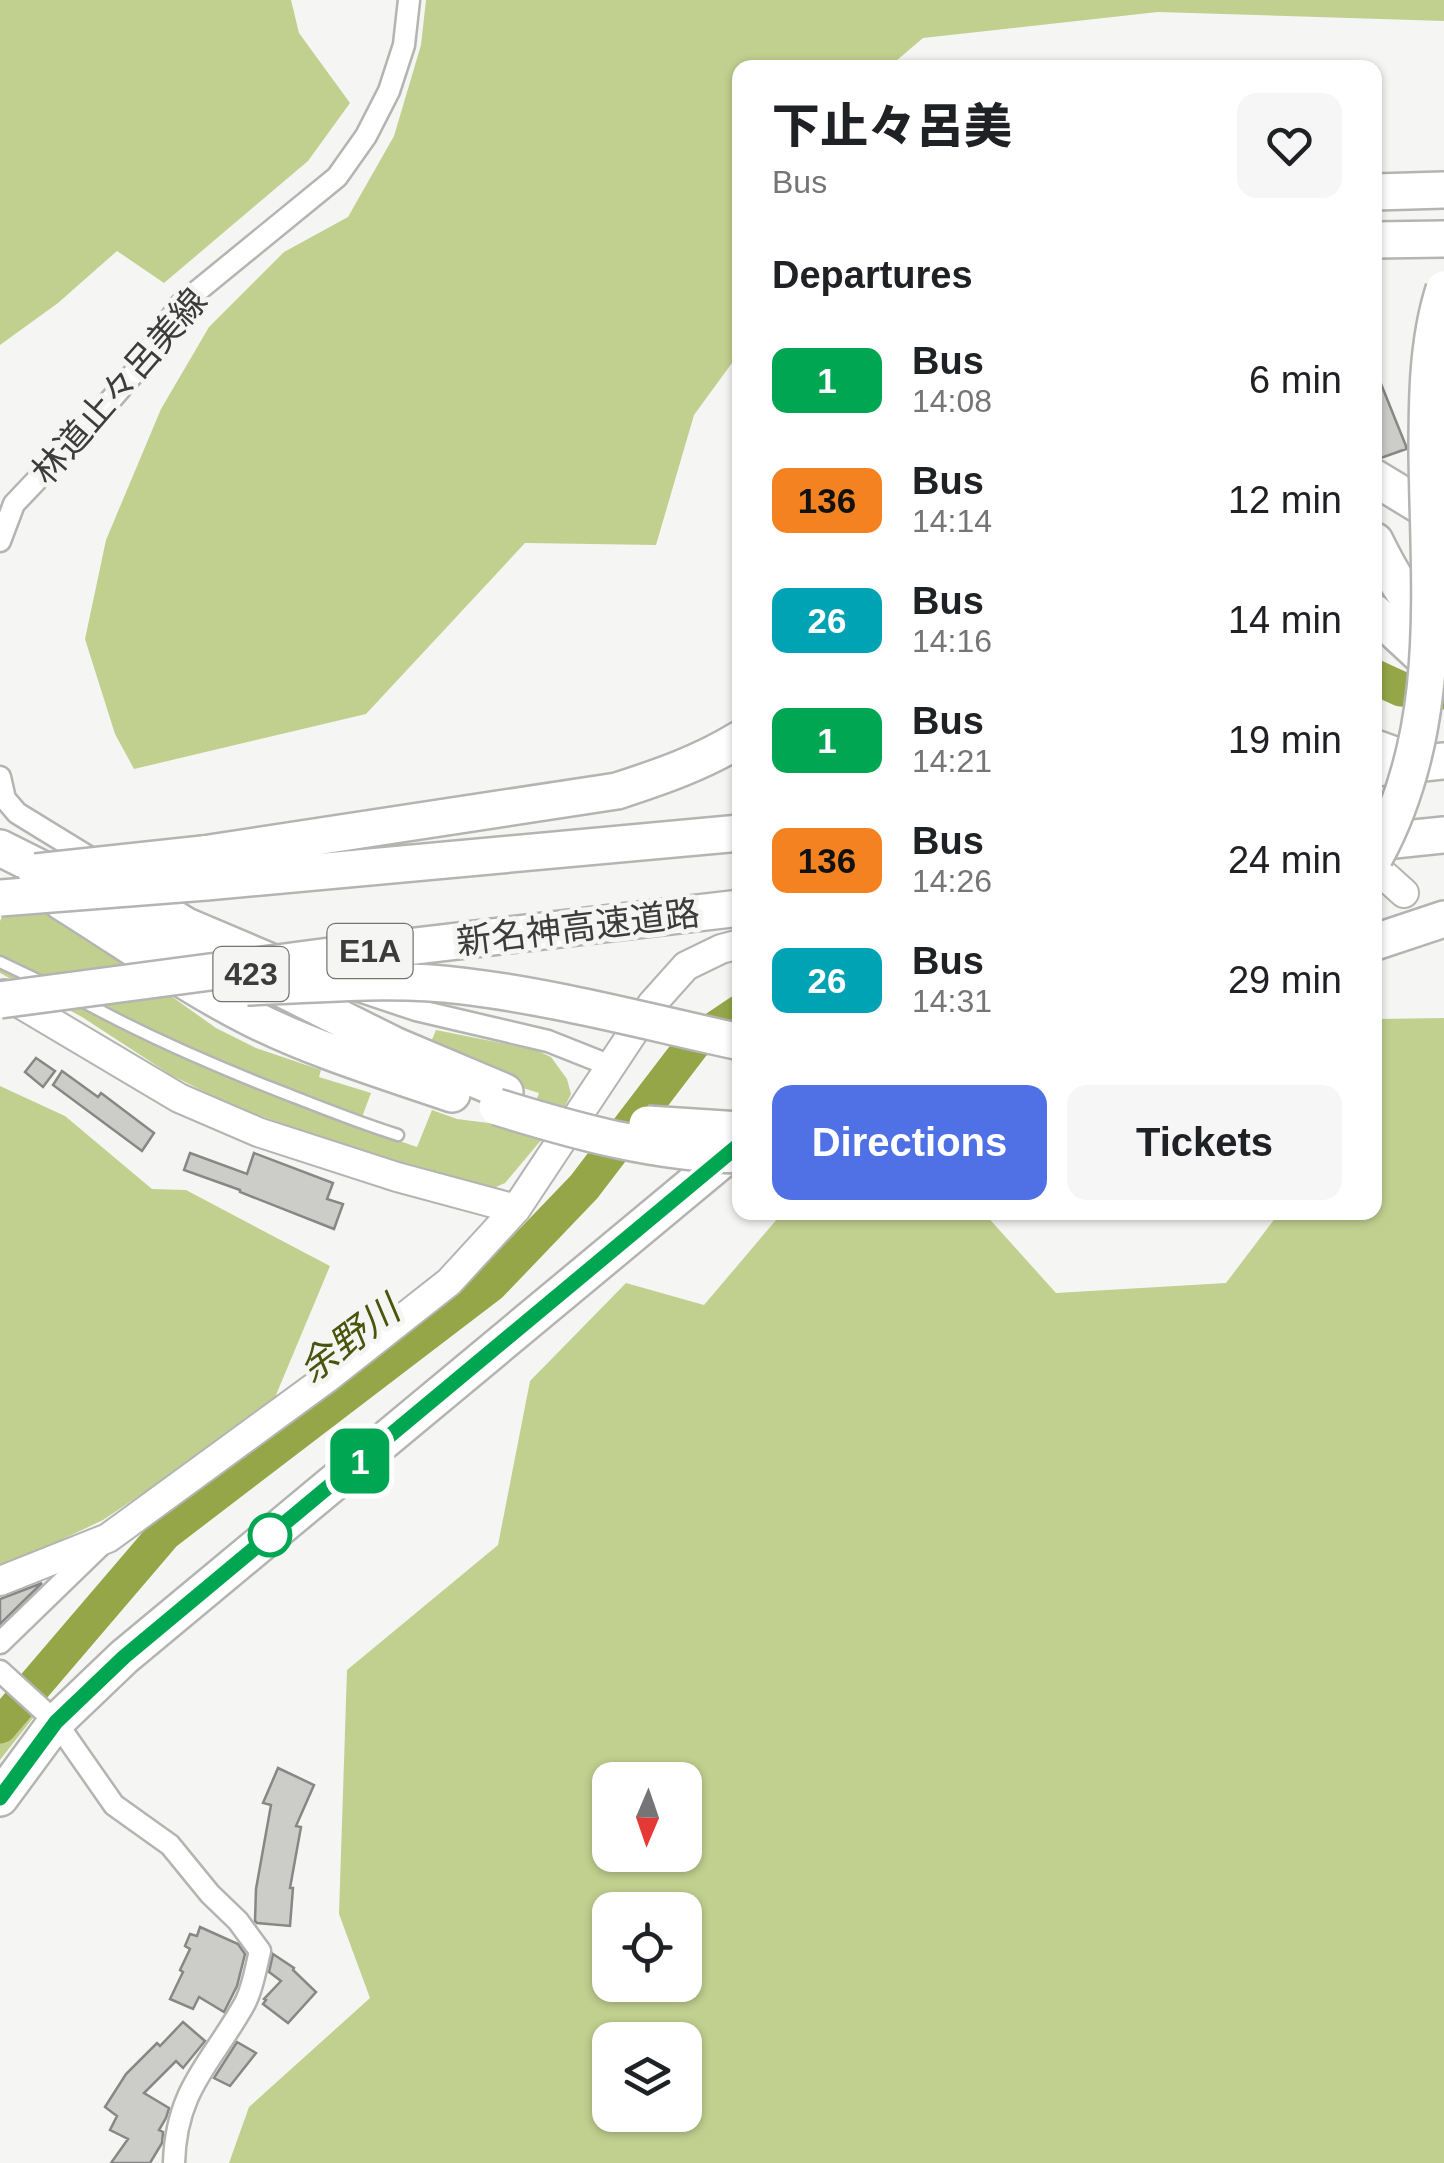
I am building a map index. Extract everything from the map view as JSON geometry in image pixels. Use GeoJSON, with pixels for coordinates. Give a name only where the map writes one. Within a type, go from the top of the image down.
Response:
{"type":"FeatureCollection","features":[{"type":"Feature","properties":{"kind":"highway"},"geometry":{"type":"LineString","coordinates":[[1382,192],[1444,190]]}},
{"type":"Feature","properties":{"kind":"highway"},"geometry":{"type":"LineString","coordinates":[[1382,240],[1444,239]]}},
{"type":"Feature","properties":{"kind":"highway"},"geometry":{"type":"LineString","coordinates":[[1382,842],[1411,772],[1428,688],[1432,576],[1427,415],[1434,328],[1444,289]]}},
{"type":"Feature","properties":{"kind":"highway"},"geometry":{"type":"LineString","coordinates":[[1382,482],[1444,520]]}},
{"type":"Feature","properties":{"kind":"highway"},"geometry":{"type":"LineString","coordinates":[[1382,551],[1409,586],[1444,613]]}},
{"type":"Feature","properties":{"kind":"highway"},"geometry":{"type":"LineString","coordinates":[[1382,554],[1424,623],[1438,658]]}},
{"type":"Feature","properties":{"kind":"highway"},"geometry":{"type":"LineString","coordinates":[[1382,618],[1438,658]]}},
{"type":"Feature","properties":{"kind":"highway"},"geometry":{"type":"LineString","coordinates":[[0,876],[204,868],[617,792],[670,774],[732,744]]}},
{"type":"Feature","properties":{"kind":"highway"},"geometry":{"type":"LineString","coordinates":[[1382,767],[1444,761]]}},
{"type":"Feature","properties":{"kind":"highway","name":"E1A"},"geometry":{"type":"LineString","coordinates":[[0,898],[204,868],[732,834]]}},
{"type":"Feature","properties":{"kind":"highway"},"geometry":{"type":"LineString","coordinates":[[1382,841],[1444,836]]}},
{"type":"Feature","properties":{"kind":"highway","name":"423"},"geometry":{"type":"LineString","coordinates":[[0,848],[501,1100],[598,1137],[732,1155]]}},
{"type":"Feature","properties":{"kind":"highway","name":"423"},"geometry":{"type":"LineString","coordinates":[[0,864],[189,984],[254,1020],[381,1069],[501,1100],[596,1117],[732,1130]]}},
{"type":"Feature","properties":{"kind":"highway","name":"新名神高速道路"},"geometry":{"type":"LineString","coordinates":[[0,1000],[732,909]]}},
{"type":"Feature","properties":{"kind":"highway"},"geometry":{"type":"LineString","coordinates":[[1382,940],[1444,919]]}},
{"type":"Feature","properties":{"kind":"highway"},"geometry":{"type":"LineString","coordinates":[[102,986],[250,987],[374,982],[460,986],[732,1040]]}},
{"type":"Feature","properties":{"kind":"highway"},"geometry":{"type":"LineString","coordinates":[[0,1798],[50,1717],[732,1151]]}},
{"type":"Feature","properties":{"kind":"street","name":"林道止々呂美線"},"geometry":{"type":"LineString","coordinates":[[0,541],[14,504],[135,372],[180,306],[337,177],[366,136],[389,91],[404,45],[410,0]]}},
{"type":"Feature","properties":{"kind":"street"},"geometry":{"type":"LineString","coordinates":[[1382,743],[1408,752],[1444,752]]}},
{"type":"Feature","properties":{"kind":"street"},"geometry":{"type":"LineString","coordinates":[[0,778],[5,799],[17,813],[189,919],[363,992],[416,1010],[548,1041],[610,1066]]}},
{"type":"Feature","properties":{"kind":"street"},"geometry":{"type":"LineString","coordinates":[[1382,873],[1404,893]]}},
{"type":"Feature","properties":{"kind":"street"},"geometry":{"type":"LineString","coordinates":[[0,1643],[108,1538],[328,1378],[449,1282],[516,1209],[652,1004],[686,966],[732,946]]}},
{"type":"Feature","properties":{"kind":"street"},"geometry":{"type":"LineString","coordinates":[[0,991],[180,1098],[258,1132],[397,1177],[516,1209]]}},
{"type":"Feature","properties":{"kind":"street"},"geometry":{"type":"LineString","coordinates":[[0,1581],[108,1538]]}},
{"type":"Feature","properties":{"kind":"street"},"geometry":{"type":"LineString","coordinates":[[0,1671],[50,1717],[114,1806],[170,1845],[260,1951],[247,2000],[184,2100],[174,2138],[174,2163]]}},
{"type":"Feature","properties":{"kind":"lane"},"geometry":{"type":"LineString","coordinates":[[0,962],[217,1066],[398,1135]]}},
{"type":"Feature","properties":{"kind":"green space"},"geometry":{"type":"Polygon","coordinates":[[[0,0],[291,0],[299,33],[350,103],[308,161],[164,283],[117,251],[58,303],[0,345],[0,0]]]}},
{"type":"Feature","properties":{"kind":"green space"},"geometry":{"type":"Polygon","coordinates":[[[426,0],[1444,0],[1444,21],[1158,12],[923,38],[897,60],[732,60],[732,363],[694,415],[656,545],[525,543],[366,714],[134,769],[115,734],[85,639],[106,540],[161,409],[209,327],[284,252],[348,217],[394,136],[421,45],[426,0]]]}},
{"type":"Feature","properties":{"kind":"green space"},"geometry":{"type":"Polygon","coordinates":[[[16,889],[216,1028],[256,1048],[321,1070],[319,1077],[371,1093],[362,1117],[183,1047],[0,956],[0,921],[16,889]]]}},
{"type":"Feature","properties":{"kind":"green space"},"geometry":{"type":"Polygon","coordinates":[[[0,969],[139,1035],[342,1121],[417,1147],[432,1110],[457,1119],[520,1127],[528,1121],[539,1093],[428,1049],[436,1030],[536,1050],[551,1057],[567,1079],[571,1094],[558,1120],[505,1183],[486,1186],[365,1152],[235,1107],[171,1075],[82,1017],[0,973],[0,969]]]}},
{"type":"Feature","properties":{"kind":"green space"},"geometry":{"type":"Polygon","coordinates":[[[1444,1018],[1444,2163],[229,2163],[249,2107],[370,1998],[339,1914],[347,1670],[498,1545],[530,1381],[626,1283],[704,1305],[776,1220],[990,1220],[1056,1293],[1226,1283],[1274,1220],[1382,1220],[1382,1019],[1444,1018]]]}},
{"type":"Feature","properties":{"kind":"green space"},"geometry":{"type":"Polygon","coordinates":[[[0,1086],[65,1116],[152,1189],[186,1190],[330,1266],[271,1407],[103,1520],[0,1569],[0,1086]]]}},
{"type":"Feature","properties":{"kind":"green space"},"geometry":{"type":"Polygon","coordinates":[[[24,1702],[36,1714],[0,1760],[0,1733],[24,1702]]]}},
{"type":"Feature","properties":{"kind":"building"},"geometry":{"type":"Polygon","coordinates":[[[1382,386],[1406,446],[1382,458],[1382,386]]]}},
{"type":"Feature","properties":{"kind":"building"},"geometry":{"type":"Polygon","coordinates":[[[36,1058],[55,1071],[43,1087],[25,1072],[36,1058]]]}},
{"type":"Feature","properties":{"kind":"building"},"geometry":{"type":"Polygon","coordinates":[[[62,1071],[98,1097],[101,1093],[154,1133],[142,1151],[53,1085],[62,1071]]]}},
{"type":"Feature","properties":{"kind":"building"},"geometry":{"type":"Polygon","coordinates":[[[190,1153],[247,1174],[254,1153],[333,1183],[327,1199],[343,1204],[334,1229],[184,1170],[190,1153]]]}},
{"type":"Feature","properties":{"kind":"building"},"geometry":{"type":"Polygon","coordinates":[[[42,1583],[0,1624],[0,1599],[42,1583]]]}},
{"type":"Feature","properties":{"kind":"building"},"geometry":{"type":"Polygon","coordinates":[[[278,1768],[314,1785],[296,1826],[301,1827],[290,1888],[290,1926],[255,1921],[256,1889],[271,1805],[263,1803],[278,1768]]]}},
{"type":"Feature","properties":{"kind":"building"},"geometry":{"type":"Polygon","coordinates":[[[200,1927],[238,1944],[245,1954],[237,1986],[224,2012],[199,1997],[193,2009],[170,1999],[183,1972],[180,1970],[190,1949],[185,1946],[190,1934],[197,1936],[200,1927]]]}},
{"type":"Feature","properties":{"kind":"building"},"geometry":{"type":"Polygon","coordinates":[[[273,1954],[294,1968],[316,1992],[288,2023],[263,2004],[281,1981],[269,1972],[273,1954]]]}},
{"type":"Feature","properties":{"kind":"building"},"geometry":{"type":"Polygon","coordinates":[[[183,2022],[205,2041],[183,2068],[176,2061],[144,2093],[169,2108],[159,2130],[163,2132],[162,2143],[150,2163],[111,2163],[128,2139],[110,2130],[117,2116],[105,2107],[126,2074],[183,2022]]]}},
{"type":"Feature","properties":{"kind":"building"},"geometry":{"type":"Polygon","coordinates":[[[237,2042],[256,2053],[230,2086],[214,2078],[237,2042]]]}},
{"type":"Feature","properties":{"kind":"waterway","name":"余野川"},"geometry":{"type":"LineString","coordinates":[[1382,680],[1401,689],[1444,692]]}},
{"type":"Feature","properties":{"kind":"waterway","name":"余野川"},"geometry":{"type":"LineString","coordinates":[[0,1726],[165,1533],[491,1284],[584,1187],[694,1043],[732,1017]]}},
{"type":"Feature","properties":{"kind":"bus line","name":"1"},"geometry":{"type":"LineString","coordinates":[[0,1798],[56,1722],[124,1657],[732,1151]]}}]}
